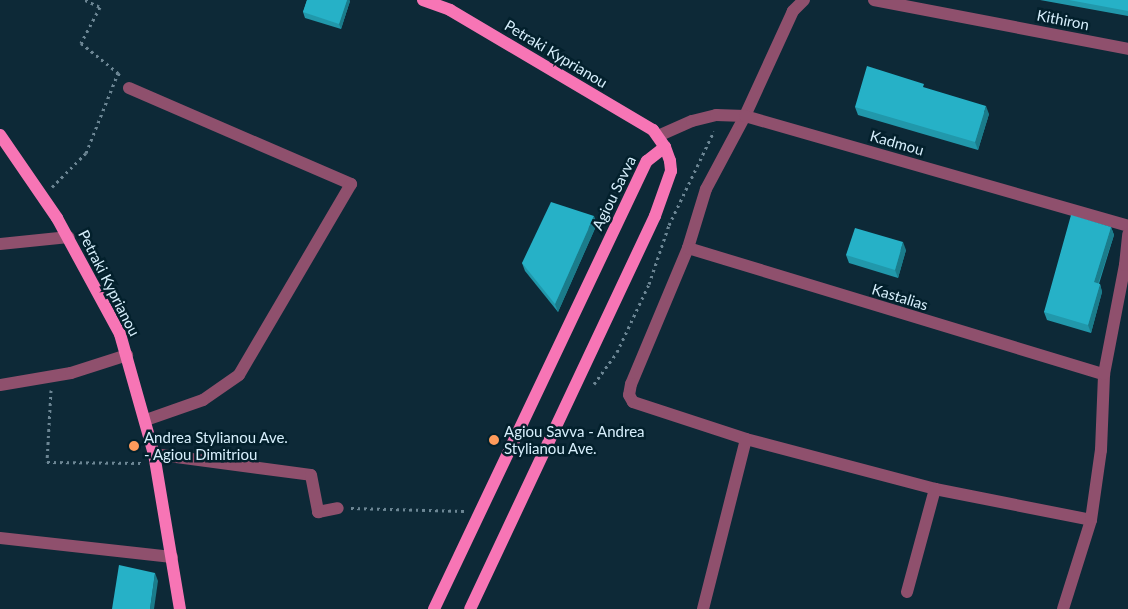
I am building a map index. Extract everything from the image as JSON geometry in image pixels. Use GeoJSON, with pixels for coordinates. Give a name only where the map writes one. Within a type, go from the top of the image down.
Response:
{"type":"FeatureCollection","features":[{"type":"Feature","properties":{"kind":"main road","name":"Petraki Kyprianou"},"geometry":{"type":"LineString","coordinates":[[423,0],[451,5],[662,142]]}},
{"type":"Feature","properties":{"kind":"main road","name":"Petraki Kyprianou"},"geometry":{"type":"LineString","coordinates":[[0,135],[43,196],[69,238],[107,307],[127,355],[155,458],[180,609]]}},
{"type":"Feature","properties":{"kind":"main road","name":"Agiou Savva"},"geometry":{"type":"LineString","coordinates":[[434,609],[647,161],[662,142]]}},
{"type":"Feature","properties":{"kind":"main road"},"geometry":{"type":"LineString","coordinates":[[470,609],[655,216],[670,171],[662,142]]}},
{"type":"Feature","properties":{"kind":"street"},"geometry":{"type":"LineString","coordinates":[[804,0],[793,11],[745,116],[706,189],[688,248],[629,394],[633,402],[746,439],[935,489],[1091,520]]}},
{"type":"Feature","properties":{"kind":"street","name":"Kithiron"},"geometry":{"type":"LineString","coordinates":[[874,0],[1128,49]]}},
{"type":"Feature","properties":{"kind":"street"},"geometry":{"type":"LineString","coordinates":[[129,88],[351,184],[239,375],[202,400],[146,420]]}},
{"type":"Feature","properties":{"kind":"street","name":"Kadmou"},"geometry":{"type":"LineString","coordinates":[[662,142],[692,121],[722,115],[745,116],[1128,226]]}},
{"type":"Feature","properties":{"kind":"street"},"geometry":{"type":"LineString","coordinates":[[1063,609],[1091,520],[1101,450],[1104,374],[1125,265],[1128,234]]}},
{"type":"Feature","properties":{"kind":"street"},"geometry":{"type":"LineString","coordinates":[[0,244],[69,238]]}},
{"type":"Feature","properties":{"kind":"street","name":"Kastalias"},"geometry":{"type":"LineString","coordinates":[[688,248],[1104,374]]}},
{"type":"Feature","properties":{"kind":"street"},"geometry":{"type":"LineString","coordinates":[[0,385],[52,377],[127,355]]}},
{"type":"Feature","properties":{"kind":"street"},"geometry":{"type":"LineString","coordinates":[[703,609],[746,439]]}},
{"type":"Feature","properties":{"kind":"street"},"geometry":{"type":"LineString","coordinates":[[155,458],[310,475],[318,512],[338,508]]}},
{"type":"Feature","properties":{"kind":"street"},"geometry":{"type":"LineString","coordinates":[[907,592],[935,489]]}},
{"type":"Feature","properties":{"kind":"street"},"geometry":{"type":"LineString","coordinates":[[0,538],[172,557]]}},
{"type":"Feature","properties":{"kind":"path"},"geometry":{"type":"LineString","coordinates":[[85,0],[100,7],[82,43],[118,72],[129,88]]}},
{"type":"Feature","properties":{"kind":"path"},"geometry":{"type":"LineString","coordinates":[[43,196],[86,153],[118,72]]}},
{"type":"Feature","properties":{"kind":"path"},"geometry":{"type":"LineString","coordinates":[[591,388],[621,343],[649,284],[669,225],[722,115]]}},
{"type":"Feature","properties":{"kind":"path"},"geometry":{"type":"LineString","coordinates":[[52,377],[47,462],[155,458]]}},
{"type":"Feature","properties":{"kind":"path"},"geometry":{"type":"LineString","coordinates":[[338,508],[480,511]]}},
{"type":"Feature","properties":{"kind":"building"},"geometry":{"type":"Polygon","coordinates":[[[307,0],[347,0],[339,24],[303,12],[307,0]]]}},
{"type":"Feature","properties":{"kind":"building"},"geometry":{"type":"Polygon","coordinates":[[[1069,0],[1128,0],[1128,11],[1069,0]]]}},
{"type":"Feature","properties":{"kind":"building"},"geometry":{"type":"Polygon","coordinates":[[[867,66],[924,84],[923,87],[986,106],[975,142],[855,107],[867,66]]]}},
{"type":"Feature","properties":{"kind":"building"},"geometry":{"type":"Polygon","coordinates":[[[551,202],[594,216],[555,304],[522,263],[551,202]]]}},
{"type":"Feature","properties":{"kind":"building"},"geometry":{"type":"Polygon","coordinates":[[[1071,215],[1111,227],[1094,282],[1100,284],[1088,325],[1044,312],[1071,215]]]}},
{"type":"Feature","properties":{"kind":"building"},"geometry":{"type":"Polygon","coordinates":[[[855,228],[903,242],[895,270],[846,255],[855,228]]]}},
{"type":"Feature","properties":{"kind":"building"},"geometry":{"type":"Polygon","coordinates":[[[119,565],[155,573],[150,609],[112,609],[119,565]]]}},
{"type":"Feature","properties":{"kind":"place","name":"Agiou Savva - Andrea Stylianou Ave."},"geometry":{"type":"Point","coordinates":[494,440]}},
{"type":"Feature","properties":{"kind":"place","name":"Andrea Stylianou Ave. - Agiou Dimitriou"},"geometry":{"type":"Point","coordinates":[134,446]}}]}
